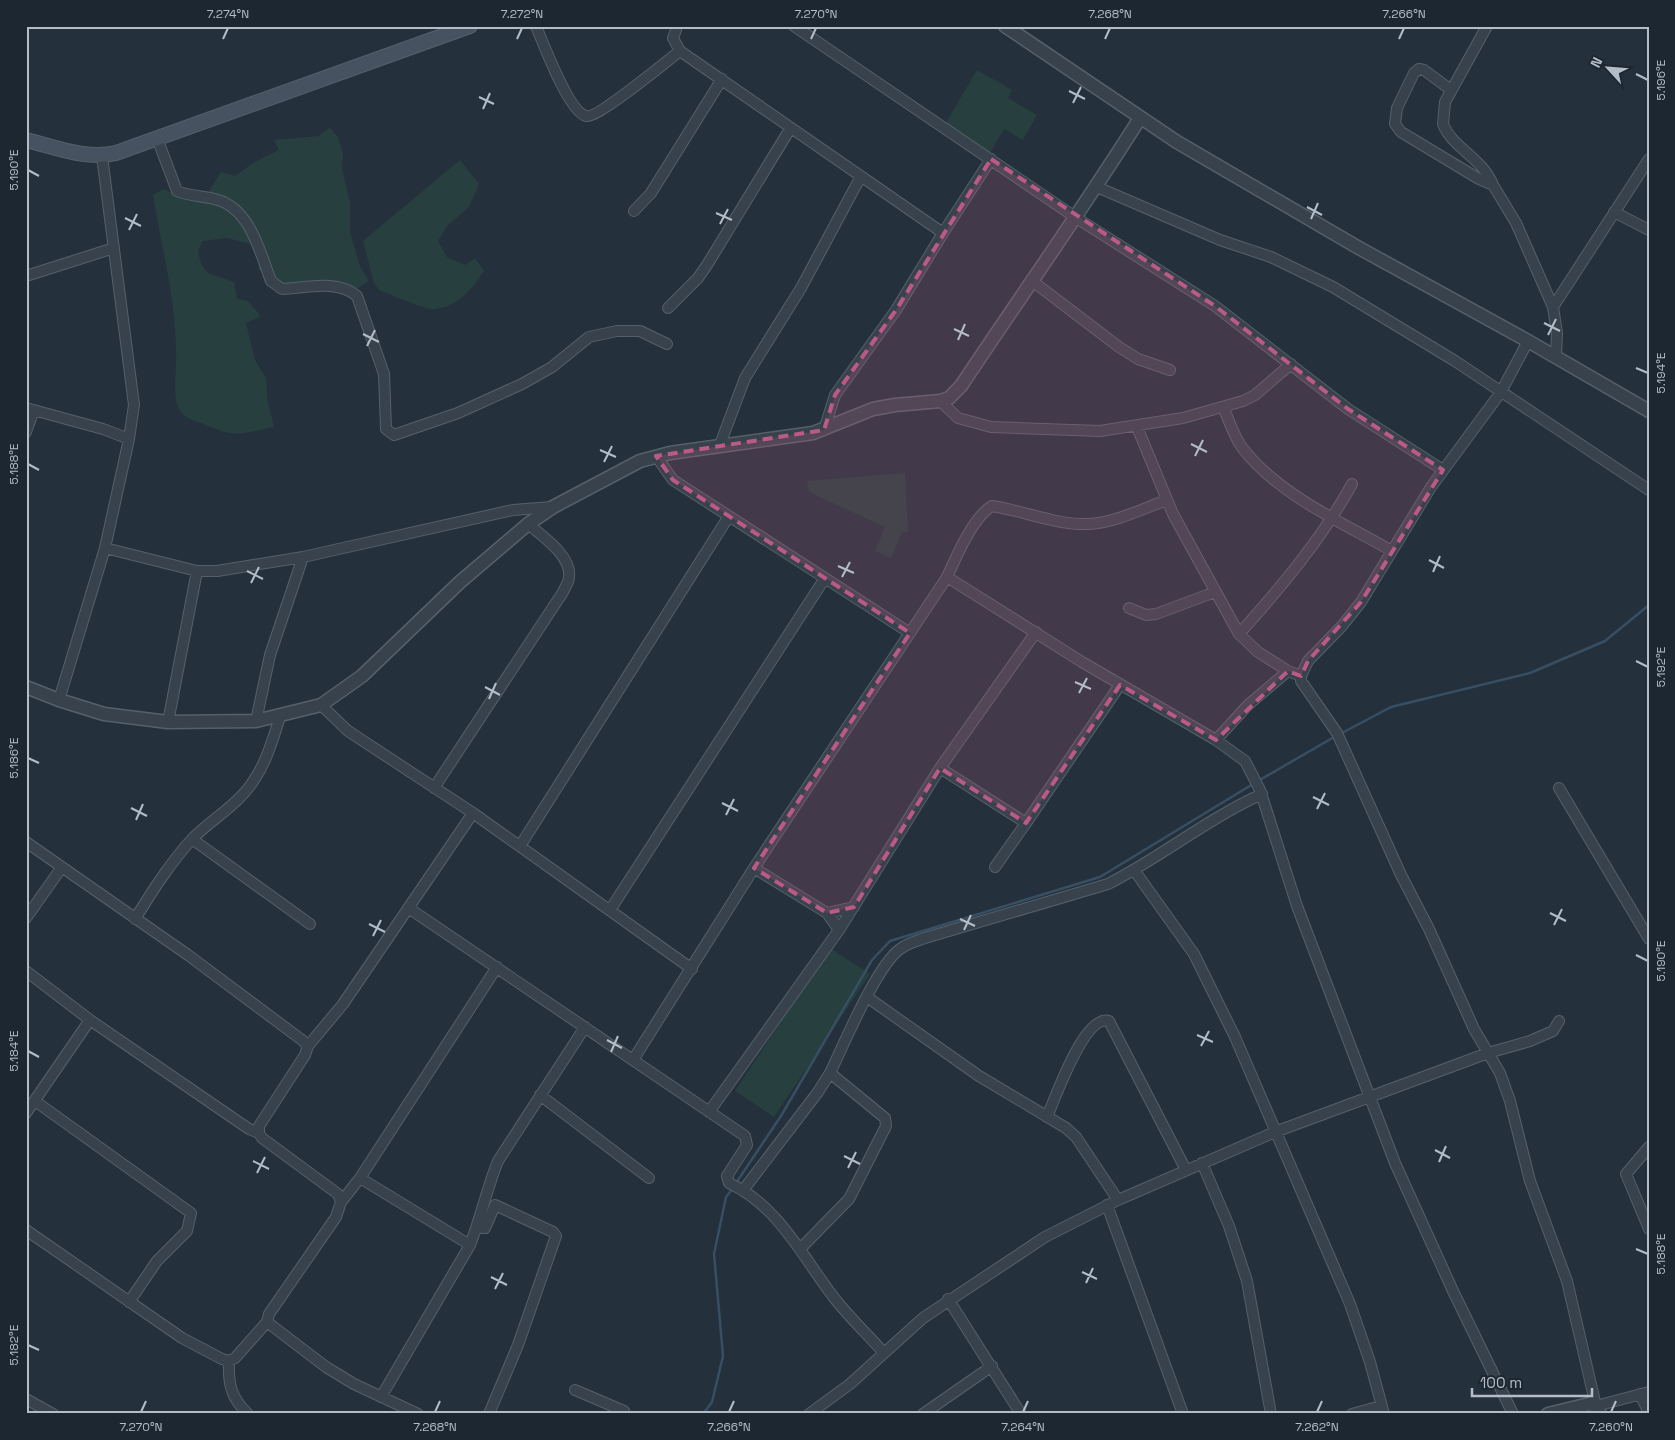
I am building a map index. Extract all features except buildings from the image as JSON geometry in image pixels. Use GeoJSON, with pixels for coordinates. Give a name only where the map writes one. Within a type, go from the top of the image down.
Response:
{"type":"FeatureCollection","features":[{"type":"Feature","properties":{"kind":"main road"},"geometry":{"type":"LineString","coordinates":[[26,140],[83,154],[102,156],[470,26]]}},
{"type":"Feature","properties":{"kind":"street"},"geometry":{"type":"LineString","coordinates":[[536,26],[563,88],[580,113],[587,116],[593,116],[680,51]]}},
{"type":"Feature","properties":{"kind":"street"},"geometry":{"type":"LineString","coordinates":[[794,26],[852,68],[1075,218],[1215,306],[1348,409],[1443,470]]}},
{"type":"Feature","properties":{"kind":"street"},"geometry":{"type":"LineString","coordinates":[[1005,26],[1140,118],[1359,248],[1528,341],[1649,411]]}},
{"type":"Feature","properties":{"kind":"street"},"geometry":{"type":"LineString","coordinates":[[1488,26],[1445,102],[1443,116],[1446,131],[1487,171],[1516,223],[1552,307],[1557,333],[1556,357]]}},
{"type":"Feature","properties":{"kind":"street"},"geometry":{"type":"LineString","coordinates":[[676,30],[673,38],[680,51],[860,178],[943,233]]}},
{"type":"Feature","properties":{"kind":"street"},"geometry":{"type":"LineString","coordinates":[[1451,90],[1424,70],[1414,73],[1396,108],[1395,124],[1401,132],[1479,179],[1493,184]]}},
{"type":"Feature","properties":{"kind":"street"},"geometry":{"type":"LineString","coordinates":[[634,211],[651,192],[722,79]]}},
{"type":"Feature","properties":{"kind":"street"},"geometry":{"type":"LineString","coordinates":[[26,687],[104,714],[168,722],[256,721],[321,706],[362,676],[460,582],[528,524],[553,507],[640,461],[656,456],[824,430],[873,409],[940,401],[949,398],[961,386],[1031,280],[1097,187],[1140,118]]}},
{"type":"Feature","properties":{"kind":"street"},"geometry":{"type":"LineString","coordinates":[[668,308],[698,278],[707,265],[790,129]]}},
{"type":"Feature","properties":{"kind":"street"},"geometry":{"type":"LineString","coordinates":[[157,138],[176,191],[228,203],[238,211],[248,226],[271,281],[276,286],[282,289],[336,286],[349,290],[357,296],[384,374],[386,429],[394,435],[458,413],[522,384],[552,367],[589,337],[617,331],[640,330],[667,344]]}},
{"type":"Feature","properties":{"kind":"street"},"geometry":{"type":"LineString","coordinates":[[59,700],[105,548],[129,439],[134,405],[102,156]]}},
{"type":"Feature","properties":{"kind":"street"},"geometry":{"type":"LineString","coordinates":[[1552,307],[1649,159]]}},
{"type":"Feature","properties":{"kind":"street"},"geometry":{"type":"LineString","coordinates":[[824,430],[835,395],[888,322],[991,160]]}},
{"type":"Feature","properties":{"kind":"street"},"geometry":{"type":"LineString","coordinates":[[720,447],[745,378],[801,288],[860,178]]}},
{"type":"Feature","properties":{"kind":"street"},"geometry":{"type":"LineString","coordinates":[[1097,187],[1220,240],[1270,257],[1333,287],[1400,326],[1649,490]]}},
{"type":"Feature","properties":{"kind":"street"},"geometry":{"type":"LineString","coordinates":[[1614,212],[1649,230]]}},
{"type":"Feature","properties":{"kind":"street"},"geometry":{"type":"LineString","coordinates":[[26,276],[114,248]]}},
{"type":"Feature","properties":{"kind":"street"},"geometry":{"type":"LineString","coordinates":[[1031,280],[1119,347],[1138,359],[1170,370]]}},
{"type":"Feature","properties":{"kind":"street"},"geometry":{"type":"LineString","coordinates":[[1300,676],[1308,662],[1342,626],[1361,602],[1443,470],[1501,392],[1528,341]]}},
{"type":"Feature","properties":{"kind":"street"},"geometry":{"type":"LineString","coordinates":[[940,401],[958,418],[991,427],[1100,431],[1137,427],[1224,407],[1255,395],[1291,364]]}},
{"type":"Feature","properties":{"kind":"street"},"geometry":{"type":"LineString","coordinates":[[1224,407],[1237,439],[1249,454],[1294,496],[1392,551]]}},
{"type":"Feature","properties":{"kind":"street"},"geometry":{"type":"LineString","coordinates":[[26,432],[30,409],[103,429],[129,439]]}},
{"type":"Feature","properties":{"kind":"street"},"geometry":{"type":"LineString","coordinates":[[1137,427],[1167,500],[1239,634],[1258,652],[1288,671],[1300,676],[1339,738],[1401,875],[1488,1053],[1500,1073],[1510,1101],[1526,1167],[1567,1281],[1598,1410]]}},
{"type":"Feature","properties":{"kind":"street"},"geometry":{"type":"LineString","coordinates":[[656,456],[673,480],[910,633]]}},
{"type":"Feature","properties":{"kind":"street"},"geometry":{"type":"LineString","coordinates":[[1239,634],[1300,564],[1334,517],[1352,484]]}},
{"type":"Feature","properties":{"kind":"street"},"geometry":{"type":"LineString","coordinates":[[633,1060],[754,868],[947,577],[966,538],[982,515],[992,506],[1022,511],[1054,520],[1090,524],[1104,522],[1167,500]]}},
{"type":"Feature","properties":{"kind":"street"},"geometry":{"type":"LineString","coordinates":[[105,548],[197,571],[217,571],[303,557],[513,510],[553,507]]}},
{"type":"Feature","properties":{"kind":"street"},"geometry":{"type":"LineString","coordinates":[[520,846],[729,516]]}},
{"type":"Feature","properties":{"kind":"street"},"geometry":{"type":"LineString","coordinates":[[434,788],[563,592],[569,579],[569,567],[555,548],[528,524]]}},
{"type":"Feature","properties":{"kind":"street"},"geometry":{"type":"LineString","coordinates":[[256,721],[270,655],[303,557]]}},
{"type":"Feature","properties":{"kind":"street"},"geometry":{"type":"LineString","coordinates":[[168,722],[197,571]]}},
{"type":"Feature","properties":{"kind":"street"},"geometry":{"type":"LineString","coordinates":[[947,577],[1120,685],[1216,740],[1245,761],[1259,788],[1297,906],[1369,1096],[1422,1225],[1513,1414]]}},
{"type":"Feature","properties":{"kind":"street"},"geometry":{"type":"LineString","coordinates":[[610,910],[825,578]]}},
{"type":"Feature","properties":{"kind":"street"},"geometry":{"type":"LineString","coordinates":[[1129,608],[1146,615],[1156,614],[1215,592]]}},
{"type":"Feature","properties":{"kind":"street"},"geometry":{"type":"LineString","coordinates":[[710,1112],[839,930],[940,768],[1036,632]]}},
{"type":"Feature","properties":{"kind":"street"},"geometry":{"type":"LineString","coordinates":[[1216,740],[1248,706],[1288,671]]}},
{"type":"Feature","properties":{"kind":"street"},"geometry":{"type":"LineString","coordinates":[[995,867],[1120,685]]}},
{"type":"Feature","properties":{"kind":"street"},"geometry":{"type":"LineString","coordinates":[[321,706],[348,731],[520,846],[692,969]]}},
{"type":"Feature","properties":{"kind":"street"},"geometry":{"type":"LineString","coordinates":[[135,919],[162,874],[192,839],[254,782],[262,767],[280,717]]}},
{"type":"Feature","properties":{"kind":"street"},"geometry":{"type":"LineString","coordinates":[[940,768],[1026,823]]}},
{"type":"Feature","properties":{"kind":"street"},"geometry":{"type":"LineString","coordinates":[[736,1186],[818,1092],[830,1073],[867,997],[892,956],[909,944],[1108,884],[1134,870],[1259,788]]}},
{"type":"Feature","properties":{"kind":"street"},"geometry":{"type":"LineString","coordinates":[[1559,788],[1649,939]]}},
{"type":"Feature","properties":{"kind":"street"},"geometry":{"type":"LineString","coordinates":[[341,1202],[338,1194],[329,1186],[262,1138],[259,1133],[259,1126],[305,1055],[308,1046],[343,1004],[410,909],[473,814]]}},
{"type":"Feature","properties":{"kind":"street"},"geometry":{"type":"LineString","coordinates":[[192,839],[310,924]]}},
{"type":"Feature","properties":{"kind":"street"},"geometry":{"type":"LineString","coordinates":[[26,842],[226,984],[308,1046]]}},
{"type":"Feature","properties":{"kind":"street"},"geometry":{"type":"LineString","coordinates":[[26,918],[62,867]]}},
{"type":"Feature","properties":{"kind":"street"},"geometry":{"type":"LineString","coordinates":[[754,868],[827,913],[839,930]]}},
{"type":"Feature","properties":{"kind":"street"},"geometry":{"type":"LineString","coordinates":[[1134,870],[1194,954],[1235,1036],[1321,1232],[1350,1304],[1370,1362],[1382,1410],[1352,1414]]}},
{"type":"Feature","properties":{"kind":"street"},"geometry":{"type":"LineString","coordinates":[[827,913],[854,907]]}},
{"type":"Feature","properties":{"kind":"street"},"geometry":{"type":"LineString","coordinates":[[410,909],[745,1136],[747,1140],[739,1159],[727,1176],[736,1186],[762,1204],[801,1248],[836,1301],[884,1353]]}},
{"type":"Feature","properties":{"kind":"street"},"geometry":{"type":"LineString","coordinates":[[26,1230],[182,1338],[222,1359],[229,1361],[235,1358],[267,1322],[269,1314],[336,1217],[341,1202],[360,1178],[497,967]]}},
{"type":"Feature","properties":{"kind":"street"},"geometry":{"type":"LineString","coordinates":[[26,971],[90,1020],[248,1129],[259,1133]]}},
{"type":"Feature","properties":{"kind":"street"},"geometry":{"type":"LineString","coordinates":[[867,997],[978,1076],[1047,1117],[1076,1137],[1118,1200]]}},
{"type":"Feature","properties":{"kind":"street"},"geometry":{"type":"LineString","coordinates":[[26,1113],[90,1020]]}},
{"type":"Feature","properties":{"kind":"street"},"geometry":{"type":"LineString","coordinates":[[1047,1117],[1070,1060],[1098,1022],[1104,1020],[1113,1026],[1186,1170]]}},
{"type":"Feature","properties":{"kind":"street"},"geometry":{"type":"LineString","coordinates":[[811,1413],[850,1384],[904,1333],[948,1300],[1045,1237],[1118,1200],[1276,1132],[1488,1053],[1530,1042],[1553,1032],[1559,1021]]}},
{"type":"Feature","properties":{"kind":"street"},"geometry":{"type":"LineString","coordinates":[[381,1397],[470,1245],[489,1183],[498,1161],[586,1027]]}},
{"type":"Feature","properties":{"kind":"street"},"geometry":{"type":"LineString","coordinates":[[801,1248],[849,1199],[887,1124],[885,1118],[830,1073]]}},
{"type":"Feature","properties":{"kind":"street"},"geometry":{"type":"LineString","coordinates":[[540,1095],[648,1178]]}},
{"type":"Feature","properties":{"kind":"street"},"geometry":{"type":"LineString","coordinates":[[35,1101],[191,1213],[187,1231],[158,1260],[129,1302]]}},
{"type":"Feature","properties":{"kind":"street"},"geometry":{"type":"LineString","coordinates":[[1649,1147],[1626,1174],[1649,1229]]}},
{"type":"Feature","properties":{"kind":"street"},"geometry":{"type":"LineString","coordinates":[[1202,1163],[1229,1226],[1247,1280],[1271,1414]]}},
{"type":"Feature","properties":{"kind":"street"},"geometry":{"type":"LineString","coordinates":[[360,1178],[470,1245]]}},
{"type":"Feature","properties":{"kind":"street"},"geometry":{"type":"LineString","coordinates":[[477,1227],[485,1228],[495,1205],[553,1232],[556,1236],[518,1345],[489,1414]]}},
{"type":"Feature","properties":{"kind":"street"},"geometry":{"type":"LineString","coordinates":[[1107,1205],[1183,1414]]}},
{"type":"Feature","properties":{"kind":"street"},"geometry":{"type":"LineString","coordinates":[[948,1300],[1022,1414]]}},
{"type":"Feature","properties":{"kind":"street"},"geometry":{"type":"LineString","coordinates":[[267,1322],[326,1367],[381,1397],[418,1414]]}},
{"type":"Feature","properties":{"kind":"street"},"geometry":{"type":"LineString","coordinates":[[229,1361],[228,1382],[232,1395],[248,1414]]}},
{"type":"Feature","properties":{"kind":"street"},"geometry":{"type":"LineString","coordinates":[[923,1414],[992,1366]]}},
{"type":"Feature","properties":{"kind":"street"},"geometry":{"type":"LineString","coordinates":[[575,1390],[624,1411],[625,1414]]}},
{"type":"Feature","properties":{"kind":"street"},"geometry":{"type":"LineString","coordinates":[[1598,1410],[1644,1393],[1649,1413]]}},
{"type":"Feature","properties":{"kind":"street"},"geometry":{"type":"LineString","coordinates":[[26,1399],[53,1414]]}},
{"type":"Feature","properties":{"kind":"street"},"geometry":{"type":"LineString","coordinates":[[1548,1414],[1588,1404],[1598,1410]]}},
{"type":"Feature","properties":{"kind":"highlighted area"},"geometry":{"type":"Polygon","coordinates":[[[991,159],[1215,306],[1348,409],[1443,470],[1361,602],[1308,661],[1301,676],[1288,671],[1216,740],[1120,685],[1026,823],[940,768],[854,907],[827,913],[754,868],[910,633],[673,480],[656,456],[824,430],[835,395],[896,310],[991,159]]]}},
{"type":"Feature","properties":{"kind":"green space"},"geometry":{"type":"Polygon","coordinates":[[[977,70],[1012,90],[1008,98],[1037,115],[1023,140],[1004,129],[990,153],[944,126],[977,70]]]}},
{"type":"Feature","properties":{"kind":"green space"},"geometry":{"type":"Polygon","coordinates":[[[330,128],[338,137],[343,153],[342,169],[350,202],[350,232],[360,266],[369,281],[349,294],[325,284],[291,286],[276,282],[273,272],[259,271],[257,257],[266,248],[227,238],[203,241],[198,250],[202,266],[205,270],[213,275],[234,282],[237,299],[248,301],[261,316],[246,323],[255,360],[266,378],[268,402],[274,427],[238,434],[213,428],[190,419],[180,410],[176,398],[175,322],[153,195],[164,189],[176,195],[207,194],[221,172],[235,176],[253,163],[279,150],[274,140],[318,136],[330,128]]]}},
{"type":"Feature","properties":{"kind":"green space"},"geometry":{"type":"Polygon","coordinates":[[[460,160],[479,184],[469,207],[447,226],[438,241],[447,257],[465,265],[475,258],[484,271],[469,291],[457,301],[442,308],[429,309],[379,290],[374,283],[363,241],[460,160]]]}},
{"type":"Feature","properties":{"kind":"green space"},"geometry":{"type":"Polygon","coordinates":[[[905,473],[908,532],[902,532],[891,558],[875,551],[885,527],[809,492],[807,481],[905,473]]]}},
{"type":"Feature","properties":{"kind":"green space"},"geometry":{"type":"Polygon","coordinates":[[[830,948],[870,974],[774,1117],[735,1091],[830,948]]]}},
{"type":"Feature","properties":{"kind":"waterway"},"geometry":{"type":"LineString","coordinates":[[1340,734],[1391,707],[1530,673],[1605,641],[1649,605]]}},
{"type":"Feature","properties":{"kind":"waterway"},"geometry":{"type":"LineString","coordinates":[[1258,781],[1336,736]]}},
{"type":"Feature","properties":{"kind":"waterway"},"geometry":{"type":"LineString","coordinates":[[736,1183],[781,1116],[872,960],[890,941],[1100,877],[1253,784]]}},
{"type":"Feature","properties":{"kind":"waterway"},"geometry":{"type":"LineString","coordinates":[[703,1414],[712,1402],[723,1356],[714,1254],[726,1197],[733,1188]]}}]}
